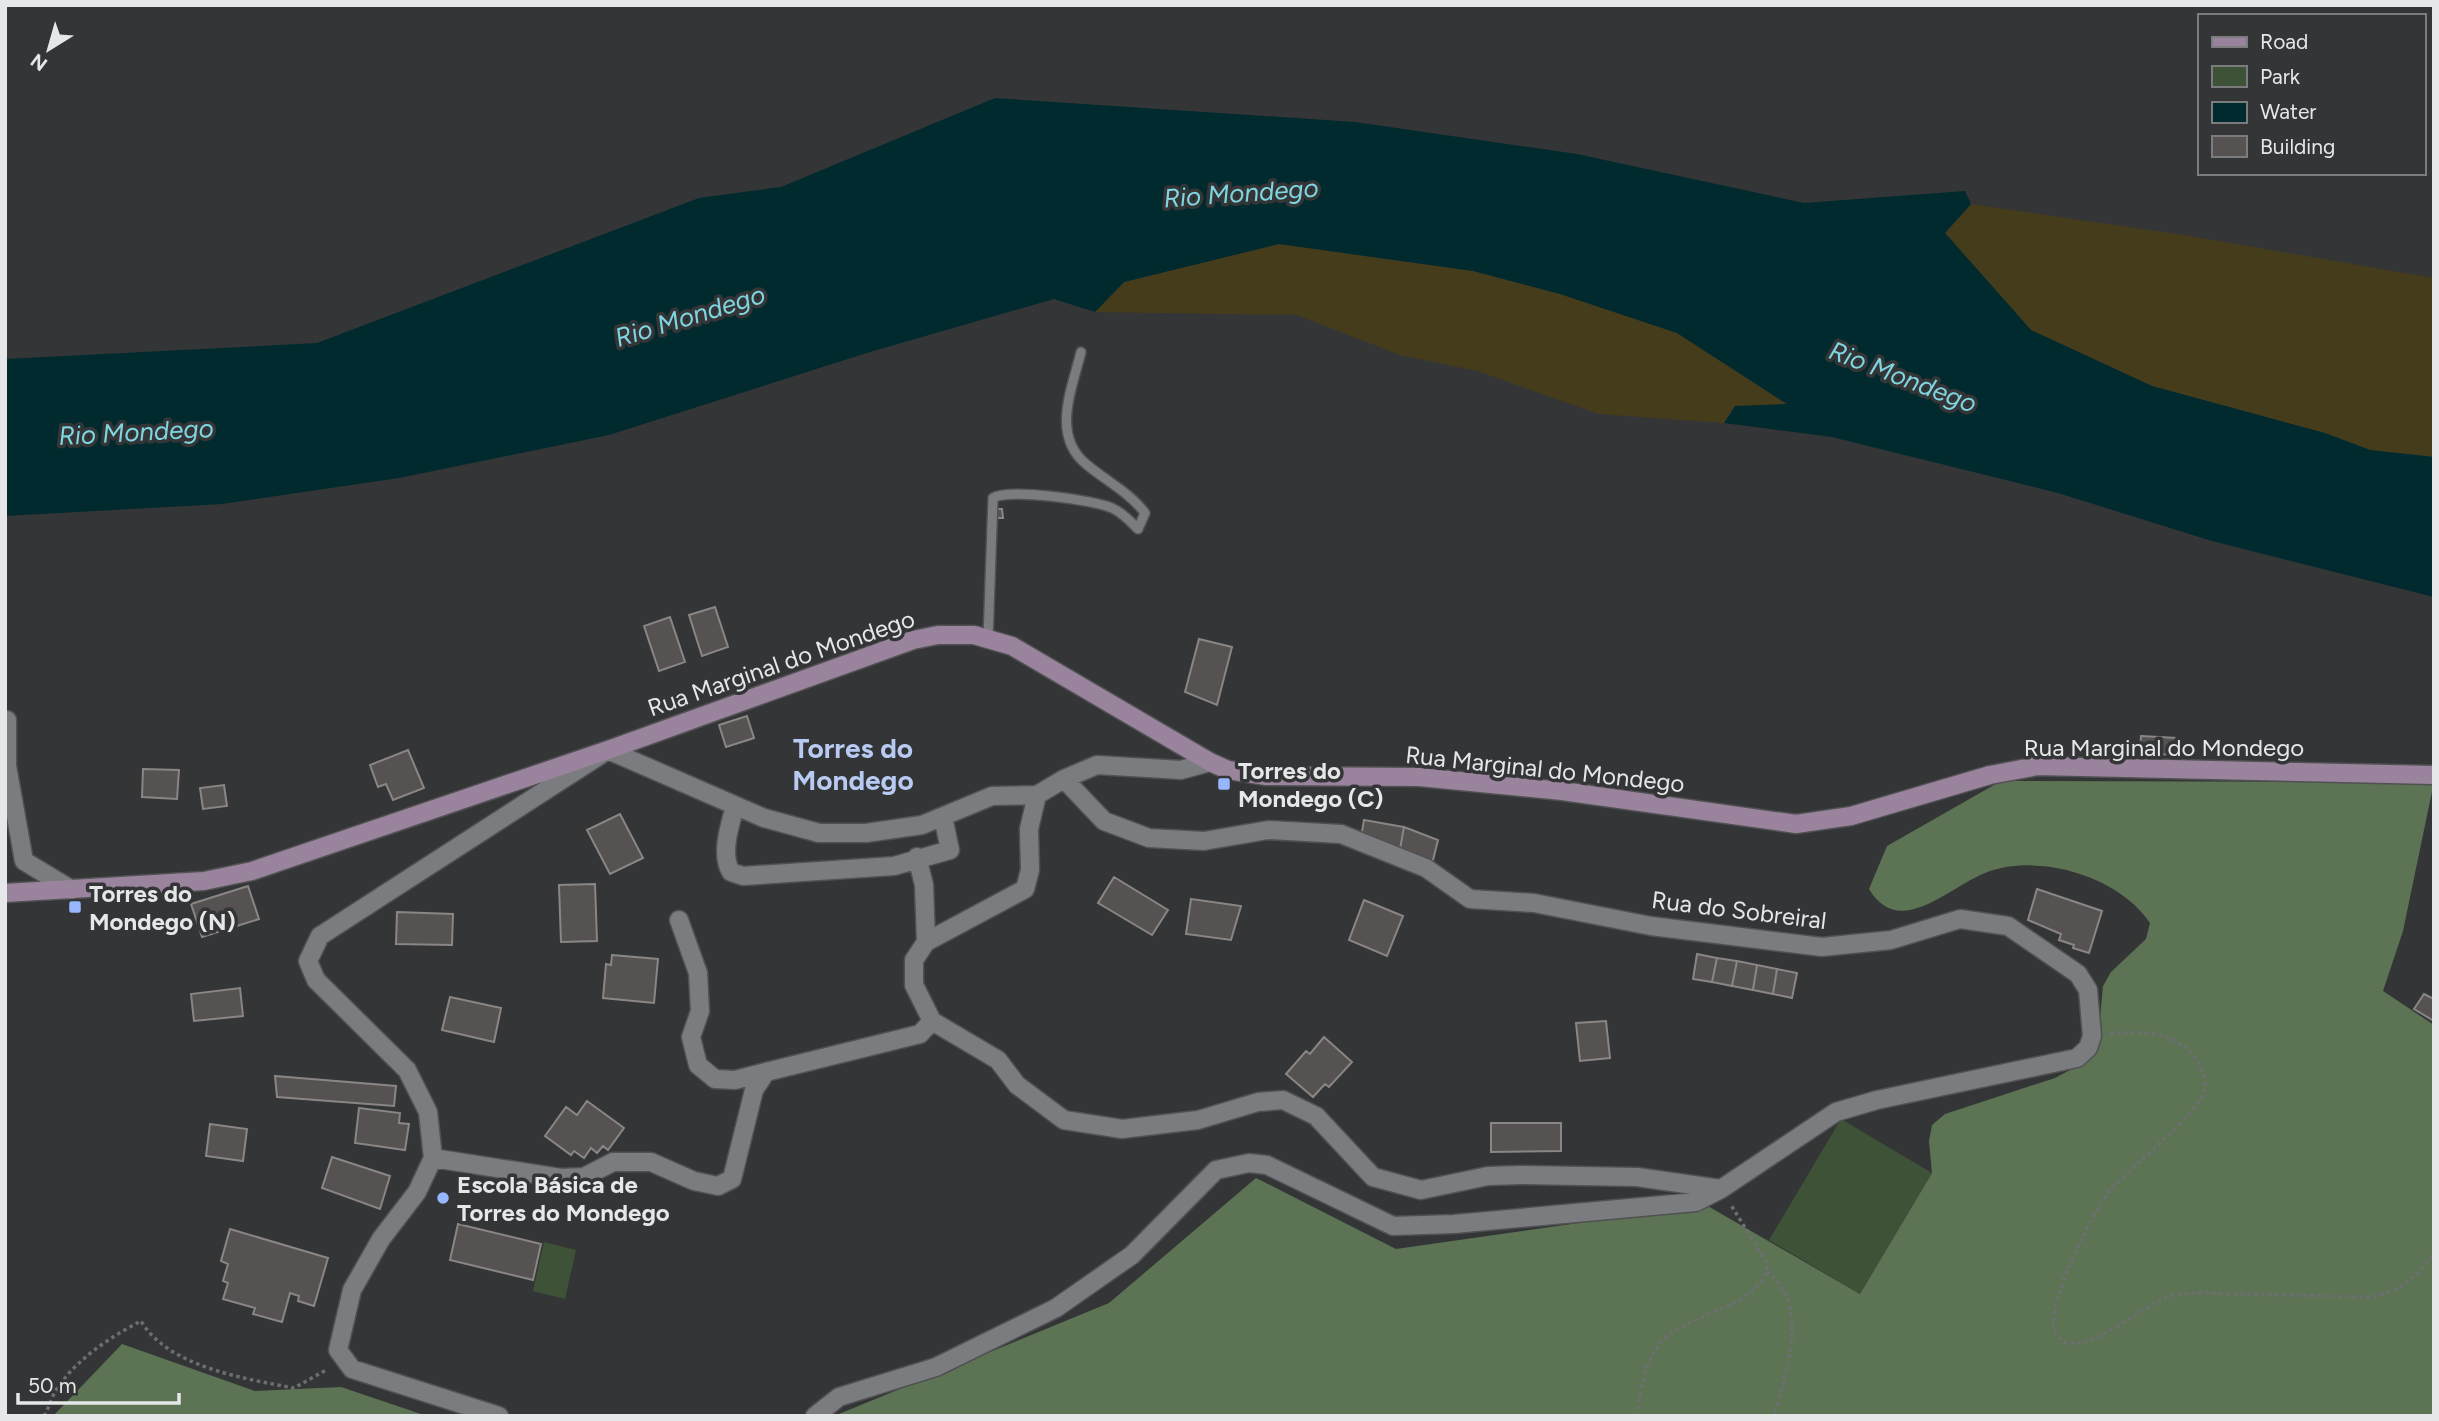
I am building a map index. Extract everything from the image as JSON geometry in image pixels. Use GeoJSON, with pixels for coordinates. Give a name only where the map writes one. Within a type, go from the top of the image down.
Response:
{"type":"FeatureCollection","features":[{"type":"Feature","properties":{"kind":"main road","name":"Rua Marginal do Mondego"},"geometry":{"type":"LineString","coordinates":[[5,893],[204,881],[252,871],[608,750],[913,640],[938,635],[974,635],[1012,646],[1210,762],[1228,770],[1266,776],[1419,777],[1562,791],[1796,824],[1851,816],[1990,775],[2038,766],[2434,775]]}},
{"type":"Feature","properties":{"kind":"street"},"geometry":{"type":"LineString","coordinates":[[7,720],[7,766],[24,861],[72,890]]}},
{"type":"Feature","properties":{"kind":"street"},"geometry":{"type":"LineString","coordinates":[[499,1416],[352,1369],[338,1350],[352,1290],[381,1239],[417,1192],[433,1158],[428,1112],[407,1070],[316,980],[307,961],[320,936],[608,750],[735,806],[793,828],[830,834],[914,826],[992,796],[1037,795],[1064,779],[1097,765],[1181,770],[1210,762]]}},
{"type":"Feature","properties":{"kind":"street","name":"Rua do Sobreiral"},"geometry":{"type":"LineString","coordinates":[[1064,779],[1104,821],[1149,838],[1204,841],[1268,830],[1341,834],[1426,868],[1470,899],[1534,903],[1651,926],[1822,947],[1891,940],[1959,919],[2008,926],[2078,974],[2088,990],[2092,1036]]}},
{"type":"Feature","properties":{"kind":"street"},"geometry":{"type":"LineString","coordinates":[[1037,795],[1029,829],[1030,870],[1025,889],[926,942],[914,960],[914,985],[932,1021],[998,1060],[1017,1085],[1064,1120],[1122,1129],[1198,1120],[1258,1102],[1283,1100],[1316,1116],[1373,1177],[1421,1190],[1488,1176],[1522,1175],[1637,1177],[1721,1189]]}},
{"type":"Feature","properties":{"kind":"street"},"geometry":{"type":"LineString","coordinates":[[735,806],[729,832],[727,861],[731,872],[739,876],[894,866],[950,850],[943,817]]}},
{"type":"Feature","properties":{"kind":"street"},"geometry":{"type":"LineString","coordinates":[[917,858],[924,885],[926,942]]}},
{"type":"Feature","properties":{"kind":"street"},"geometry":{"type":"LineString","coordinates":[[679,920],[698,973],[700,1011],[691,1037],[698,1065],[715,1079],[735,1080],[920,1034],[932,1021]]}},
{"type":"Feature","properties":{"kind":"street"},"geometry":{"type":"LineString","coordinates":[[815,1416],[839,1397],[936,1367],[1056,1308],[1132,1255],[1216,1170],[1249,1163],[1267,1164],[1393,1226],[1454,1224],[1696,1202],[1721,1189],[1836,1112],[1877,1100],[2077,1058],[2088,1048],[2092,1036]]}},
{"type":"Feature","properties":{"kind":"street"},"geometry":{"type":"LineString","coordinates":[[433,1158],[561,1178],[584,1177],[613,1161],[650,1162],[694,1181],[718,1186],[732,1180],[754,1090],[766,1072]]}},
{"type":"Feature","properties":{"kind":"lane"},"geometry":{"type":"LineString","coordinates":[[988,639],[992,498],[1006,494],[1091,503],[1120,512],[1138,529],[1144,521],[1145,513],[1135,500],[1085,463],[1073,450],[1065,429],[1065,415],[1081,352]]}},
{"type":"Feature","properties":{"kind":"path"},"geometry":{"type":"LineString","coordinates":[[2092,1036],[2144,1032],[2166,1035],[2183,1045],[2199,1063],[2206,1078],[2203,1093],[2192,1109],[2109,1192],[2062,1283],[2053,1314],[2054,1330],[2062,1340],[2077,1345],[2096,1340],[2141,1309],[2168,1297],[2208,1294],[2368,1297],[2390,1293],[2403,1286],[2434,1254]]}},
{"type":"Feature","properties":{"kind":"path"},"geometry":{"type":"LineString","coordinates":[[1637,1416],[1653,1352],[1667,1335],[1754,1291],[1767,1271],[1767,1263],[1721,1189]]}},
{"type":"Feature","properties":{"kind":"path"},"geometry":{"type":"LineString","coordinates":[[1767,1271],[1777,1279],[1788,1298],[1794,1326],[1773,1416]]}},
{"type":"Feature","properties":{"kind":"path"},"geometry":{"type":"LineString","coordinates":[[44,1416],[58,1386],[119,1332],[141,1321],[161,1345],[227,1375],[294,1388],[344,1359]]}},
{"type":"Feature","properties":{"kind":"green space"},"geometry":{"type":"Polygon","coordinates":[[[2001,781],[2434,782],[2403,931],[2383,991],[2434,1025],[2434,1416],[834,1416],[1109,1303],[1256,1178],[1396,1249],[1706,1205],[1860,1294],[1932,1173],[1929,1141],[1932,1125],[1945,1114],[2055,1078],[2085,1062],[2097,1050],[2103,986],[2111,972],[2146,939],[2150,923],[2136,906],[2119,892],[2076,872],[2052,867],[2006,867],[1985,873],[1940,898],[1909,910],[1895,910],[1881,904],[1869,889],[1887,846],[2001,781]]]}},
{"type":"Feature","properties":{"kind":"green space"},"geometry":{"type":"Polygon","coordinates":[[[1841,1119],[1932,1173],[1860,1294],[1769,1240],[1841,1119]]]}},
{"type":"Feature","properties":{"kind":"green space"},"geometry":{"type":"Polygon","coordinates":[[[544,1242],[576,1250],[565,1299],[533,1291],[544,1242]]]}},
{"type":"Feature","properties":{"kind":"green space"},"geometry":{"type":"Polygon","coordinates":[[[122,1344],[255,1391],[341,1387],[427,1416],[53,1416],[122,1344]]]}},
{"type":"Feature","properties":{"kind":"sand"},"geometry":{"type":"Polygon","coordinates":[[[1971,204],[2184,235],[2434,278],[2434,457],[2370,450],[2325,433],[2152,386],[2031,330],[1945,233],[1971,204]]]}},
{"type":"Feature","properties":{"kind":"sand"},"geometry":{"type":"Polygon","coordinates":[[[1279,244],[1473,271],[1560,294],[1677,333],[1788,405],[1735,407],[1724,423],[1599,414],[1477,371],[1400,355],[1297,315],[1095,312],[1124,282],[1279,244]]]}},
{"type":"Feature","properties":{"kind":"water","name":"Rio Mondego"},"geometry":{"type":"Polygon","coordinates":[[[995,98],[1355,122],[1577,154],[1804,203],[1965,191],[1971,204],[1945,233],[2031,330],[2152,386],[2325,433],[2370,450],[2434,457],[2434,597],[2212,541],[2058,493],[1832,437],[1724,423],[1735,406],[1787,404],[1677,333],[1560,294],[1473,271],[1279,244],[1124,282],[1095,312],[1054,299],[870,352],[609,435],[399,478],[222,504],[5,516],[5,359],[317,343],[699,198],[781,187],[995,98]]]}},
{"type":"Feature","properties":{"kind":"building"},"geometry":{"type":"Polygon","coordinates":[[[993,509],[1002,509],[1003,518],[994,518],[993,509]]]}},
{"type":"Feature","properties":{"kind":"building"},"geometry":{"type":"Polygon","coordinates":[[[715,607],[728,647],[702,656],[689,615],[715,607]]]}},
{"type":"Feature","properties":{"kind":"building"},"geometry":{"type":"Polygon","coordinates":[[[670,617],[685,662],[659,671],[644,626],[670,617]]]}},
{"type":"Feature","properties":{"kind":"building"},"geometry":{"type":"Polygon","coordinates":[[[1199,639],[1232,647],[1217,705],[1185,692],[1199,639]]]}},
{"type":"Feature","properties":{"kind":"building"},"geometry":{"type":"Polygon","coordinates":[[[747,716],[754,738],[726,747],[719,725],[747,716]]]}},
{"type":"Feature","properties":{"kind":"building"},"geometry":{"type":"Polygon","coordinates":[[[2141,736],[2177,738],[2176,755],[2140,753],[2141,736]]]}},
{"type":"Feature","properties":{"kind":"building"},"geometry":{"type":"Polygon","coordinates":[[[408,750],[424,788],[393,800],[386,784],[378,787],[370,765],[408,750]]]}},
{"type":"Feature","properties":{"kind":"building"},"geometry":{"type":"Polygon","coordinates":[[[143,769],[179,770],[177,799],[142,797],[143,769]]]}},
{"type":"Feature","properties":{"kind":"building"},"geometry":{"type":"Polygon","coordinates":[[[224,785],[227,806],[203,809],[200,788],[224,785]]]}},
{"type":"Feature","properties":{"kind":"building"},"geometry":{"type":"Polygon","coordinates":[[[620,814],[643,858],[610,874],[587,830],[620,814]]]}},
{"type":"Feature","properties":{"kind":"building"},"geometry":{"type":"Polygon","coordinates":[[[1364,820],[1404,827],[1400,849],[1361,837],[1364,820]]]}},
{"type":"Feature","properties":{"kind":"building"},"geometry":{"type":"Polygon","coordinates":[[[1404,827],[1438,840],[1432,864],[1400,849],[1404,827]]]}},
{"type":"Feature","properties":{"kind":"building"},"geometry":{"type":"Polygon","coordinates":[[[1114,877],[1168,910],[1152,935],[1098,903],[1114,877]]]}},
{"type":"Feature","properties":{"kind":"building"},"geometry":{"type":"Polygon","coordinates":[[[595,884],[597,941],[561,942],[559,885],[595,884]]]}},
{"type":"Feature","properties":{"kind":"building"},"geometry":{"type":"Polygon","coordinates":[[[248,886],[259,919],[202,937],[191,904],[248,886]]]}},
{"type":"Feature","properties":{"kind":"building"},"geometry":{"type":"Polygon","coordinates":[[[2037,889],[2102,911],[2089,953],[2059,940],[2061,934],[2028,920],[2037,889]]]}},
{"type":"Feature","properties":{"kind":"building"},"geometry":{"type":"Polygon","coordinates":[[[1191,899],[1241,906],[1231,940],[1186,934],[1191,899]]]}},
{"type":"Feature","properties":{"kind":"building"},"geometry":{"type":"Polygon","coordinates":[[[1364,900],[1403,916],[1387,956],[1349,940],[1364,900]]]}},
{"type":"Feature","properties":{"kind":"building"},"geometry":{"type":"Polygon","coordinates":[[[397,912],[453,914],[452,945],[396,944],[397,912]]]}},
{"type":"Feature","properties":{"kind":"building"},"geometry":{"type":"Polygon","coordinates":[[[1697,954],[1717,958],[1712,982],[1693,979],[1697,954]]]}},
{"type":"Feature","properties":{"kind":"building"},"geometry":{"type":"Polygon","coordinates":[[[612,955],[658,959],[654,1003],[603,998],[606,964],[611,965],[612,955]]]}},
{"type":"Feature","properties":{"kind":"building"},"geometry":{"type":"Polygon","coordinates":[[[1717,958],[1737,961],[1732,986],[1712,982],[1717,958]]]}},
{"type":"Feature","properties":{"kind":"building"},"geometry":{"type":"Polygon","coordinates":[[[1737,961],[1757,965],[1753,990],[1732,986],[1737,961]]]}},
{"type":"Feature","properties":{"kind":"building"},"geometry":{"type":"Polygon","coordinates":[[[1757,965],[1777,969],[1773,994],[1753,990],[1757,965]]]}},
{"type":"Feature","properties":{"kind":"building"},"geometry":{"type":"Polygon","coordinates":[[[1777,969],[1797,973],[1792,998],[1773,994],[1777,969]]]}},
{"type":"Feature","properties":{"kind":"building"},"geometry":{"type":"Polygon","coordinates":[[[240,988],[243,1016],[194,1021],[191,994],[240,988]]]}},
{"type":"Feature","properties":{"kind":"building"},"geometry":{"type":"Polygon","coordinates":[[[2424,994],[2434,999],[2434,1021],[2414,1009],[2424,994]]]}},
{"type":"Feature","properties":{"kind":"building"},"geometry":{"type":"Polygon","coordinates":[[[450,997],[501,1008],[494,1042],[442,1030],[450,997]]]}},
{"type":"Feature","properties":{"kind":"building"},"geometry":{"type":"Polygon","coordinates":[[[1606,1021],[1610,1058],[1580,1061],[1576,1023],[1606,1021]]]}},
{"type":"Feature","properties":{"kind":"building"},"geometry":{"type":"Polygon","coordinates":[[[1324,1037],[1352,1062],[1329,1087],[1325,1084],[1313,1097],[1286,1074],[1306,1051],[1310,1054],[1324,1037]]]}},
{"type":"Feature","properties":{"kind":"building"},"geometry":{"type":"Polygon","coordinates":[[[275,1076],[396,1086],[394,1106],[277,1097],[275,1076]]]}},
{"type":"Feature","properties":{"kind":"building"},"geometry":{"type":"Polygon","coordinates":[[[587,1101],[624,1128],[608,1150],[603,1146],[597,1153],[591,1148],[584,1158],[574,1151],[571,1155],[545,1136],[566,1107],[577,1115],[587,1101]]]}},
{"type":"Feature","properties":{"kind":"building"},"geometry":{"type":"Polygon","coordinates":[[[359,1108],[400,1113],[399,1123],[409,1124],[405,1150],[355,1143],[359,1108]]]}},
{"type":"Feature","properties":{"kind":"building"},"geometry":{"type":"Polygon","coordinates":[[[1491,1123],[1561,1123],[1561,1151],[1491,1152],[1491,1123]]]}},
{"type":"Feature","properties":{"kind":"building"},"geometry":{"type":"Polygon","coordinates":[[[210,1124],[247,1129],[243,1161],[206,1156],[210,1124]]]}},
{"type":"Feature","properties":{"kind":"building"},"geometry":{"type":"Polygon","coordinates":[[[332,1157],[390,1176],[380,1209],[322,1188],[332,1157]]]}},
{"type":"Feature","properties":{"kind":"building"},"geometry":{"type":"Polygon","coordinates":[[[458,1224],[541,1244],[533,1280],[450,1260],[458,1224]]]}},
{"type":"Feature","properties":{"kind":"building"},"geometry":{"type":"Polygon","coordinates":[[[230,1229],[328,1258],[314,1306],[298,1301],[299,1296],[290,1293],[282,1322],[253,1314],[255,1308],[223,1299],[228,1283],[223,1281],[228,1264],[221,1261],[230,1229]]]}},
{"type":"Feature","properties":{"kind":"place","name":"Torres do Mondego (C)"},"geometry":{"type":"Point","coordinates":[1224,784]}},
{"type":"Feature","properties":{"kind":"place","name":"Torres do Mondego (N)"},"geometry":{"type":"Point","coordinates":[75,907]}},
{"type":"Feature","properties":{"kind":"place","name":"Escola Básica de Torres do Mondego"},"geometry":{"type":"Point","coordinates":[443,1198]}},
{"type":"Feature","properties":{"kind":"district","name":"Torres do Mondego"},"geometry":{"type":"Point","coordinates":[853,764]}}]}
